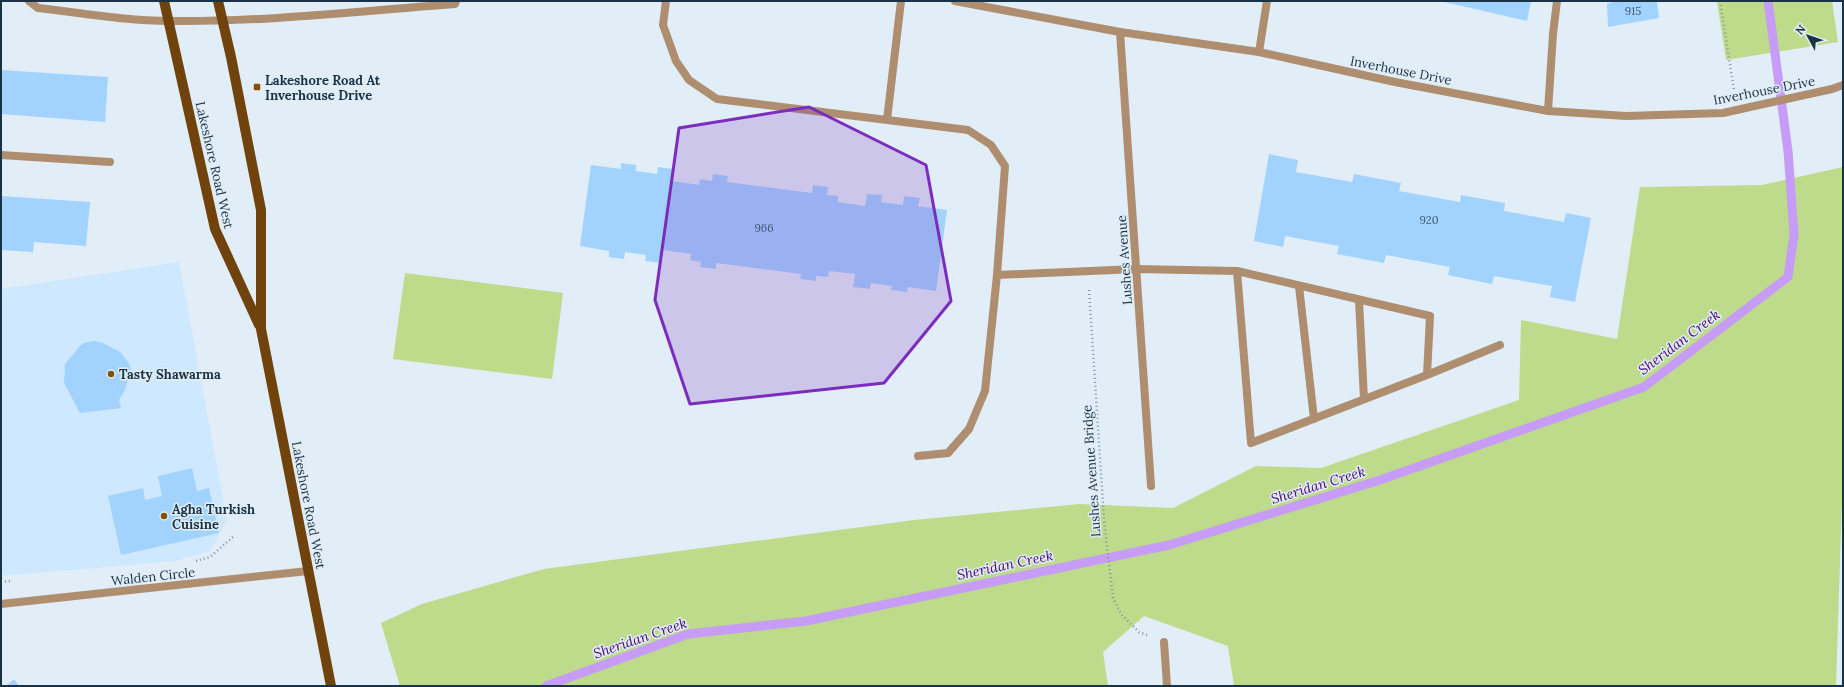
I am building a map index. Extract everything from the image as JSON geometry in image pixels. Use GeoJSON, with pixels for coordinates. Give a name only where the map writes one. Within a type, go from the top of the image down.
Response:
{"type":"FeatureCollection","features":[{"type":"Feature","properties":{"kind":"main road","name":"Lakeshore Road West"},"geometry":{"type":"LineString","coordinates":[[164,1],[215,228],[261,329]]}},
{"type":"Feature","properties":{"kind":"main road","name":"Lakeshore Road West"},"geometry":{"type":"LineString","coordinates":[[218,1],[261,210],[261,329],[331,686]]}},
{"type":"Feature","properties":{"kind":"street"},"geometry":{"type":"LineString","coordinates":[[29,1],[38,8],[169,22],[223,21],[454,4],[456,1]]}},
{"type":"Feature","properties":{"kind":"street"},"geometry":{"type":"LineString","coordinates":[[666,1],[663,25],[676,61],[689,80],[717,99],[968,130],[991,146],[1005,166],[997,275],[986,391],[969,429],[948,453],[918,456]]}},
{"type":"Feature","properties":{"kind":"street"},"geometry":{"type":"LineString","coordinates":[[887,120],[901,1]]}},
{"type":"Feature","properties":{"kind":"street","name":"Inverhouse Drive"},"geometry":{"type":"LineString","coordinates":[[955,1],[1120,32],[1259,52],[1395,82],[1548,111],[1626,116],[1723,112],[1751,108],[1832,89],[1843,85]]}},
{"type":"Feature","properties":{"kind":"street"},"geometry":{"type":"LineString","coordinates":[[1259,52],[1267,1]]}},
{"type":"Feature","properties":{"kind":"street"},"geometry":{"type":"LineString","coordinates":[[1548,111],[1553,34],[1557,1]]}},
{"type":"Feature","properties":{"kind":"street","name":"Lushes Avenue"},"geometry":{"type":"LineString","coordinates":[[1120,32],[1151,486]]}},
{"type":"Feature","properties":{"kind":"street"},"geometry":{"type":"LineString","coordinates":[[1,155],[110,162]]}},
{"type":"Feature","properties":{"kind":"street"},"geometry":{"type":"LineString","coordinates":[[997,275],[1136,269],[1238,272],[1430,316],[1427,375]]}},
{"type":"Feature","properties":{"kind":"street"},"geometry":{"type":"LineString","coordinates":[[1238,272],[1251,443],[1500,345]]}},
{"type":"Feature","properties":{"kind":"street"},"geometry":{"type":"LineString","coordinates":[[1299,286],[1314,419]]}},
{"type":"Feature","properties":{"kind":"street"},"geometry":{"type":"LineString","coordinates":[[1359,300],[1364,399]]}},
{"type":"Feature","properties":{"kind":"street","name":"Walden Circle"},"geometry":{"type":"LineString","coordinates":[[1,604],[308,571]]}},
{"type":"Feature","properties":{"kind":"street"},"geometry":{"type":"LineString","coordinates":[[1164,642],[1167,686]]}},
{"type":"Feature","properties":{"kind":"path"},"geometry":{"type":"LineString","coordinates":[[1720,1],[1737,110]]}},
{"type":"Feature","properties":{"kind":"path","name":"Lushes Avenue Bridge"},"geometry":{"type":"LineString","coordinates":[[1087,272],[1104,519],[1113,598],[1121,614],[1139,632],[1164,642]]}},
{"type":"Feature","properties":{"kind":"path"},"geometry":{"type":"LineString","coordinates":[[191,563],[210,557],[234,537]]}},
{"type":"Feature","properties":{"kind":"path"},"geometry":{"type":"LineString","coordinates":[[1,582],[16,581]]}},
{"type":"Feature","properties":{"kind":"highlighted area"},"geometry":{"type":"Polygon","coordinates":[[[809,107],[926,165],[951,301],[884,383],[690,404],[655,300],[679,128],[809,107]]]}},
{"type":"Feature","properties":{"kind":"shaded area"},"geometry":{"type":"Polygon","coordinates":[[[179,262],[227,520],[210,551],[175,561],[1,576],[1,289],[179,262]]]}},
{"type":"Feature","properties":{"kind":"green space"},"geometry":{"type":"Polygon","coordinates":[[[1717,1],[1832,1],[1838,42],[1726,60],[1717,1]]]}},
{"type":"Feature","properties":{"kind":"green space"},"geometry":{"type":"Polygon","coordinates":[[[1843,167],[1843,467],[1836,686],[1234,686],[1228,646],[1144,616],[1103,652],[1108,686],[400,686],[381,623],[422,604],[544,569],[914,520],[1080,504],[1173,508],[1256,466],[1321,468],[1519,400],[1521,320],[1617,339],[1640,187],[1762,185],[1843,167]]]}},
{"type":"Feature","properties":{"kind":"green space"},"geometry":{"type":"Polygon","coordinates":[[[405,273],[563,293],[552,379],[393,359],[405,273]]]}},
{"type":"Feature","properties":{"kind":"building"},"geometry":{"type":"Polygon","coordinates":[[[1440,1],[1531,1],[1527,21],[1440,1]]]}},
{"type":"Feature","properties":{"kind":"building"},"geometry":{"type":"Polygon","coordinates":[[[1615,1],[1657,1],[1659,18],[1608,27],[1607,4],[1615,1]]]}},
{"type":"Feature","properties":{"kind":"building"},"geometry":{"type":"Polygon","coordinates":[[[1,70],[108,77],[105,122],[1,114],[1,70]]]}},
{"type":"Feature","properties":{"kind":"building"},"geometry":{"type":"Polygon","coordinates":[[[1269,154],[1298,160],[1296,172],[1352,182],[1354,174],[1401,183],[1399,191],[1460,202],[1461,195],[1505,203],[1504,211],[1564,222],[1566,213],[1591,218],[1575,302],[1550,297],[1552,286],[1494,276],[1492,284],[1448,275],[1450,267],[1386,255],[1384,263],[1337,254],[1339,246],[1285,236],[1283,247],[1254,241],[1269,154]]]}},
{"type":"Feature","properties":{"kind":"building"},"geometry":{"type":"Polygon","coordinates":[[[621,163],[636,165],[636,171],[657,174],[658,167],[673,169],[672,181],[699,185],[700,179],[712,181],[713,174],[728,176],[727,182],[812,193],[813,185],[828,187],[827,195],[838,196],[838,202],[865,206],[867,194],[882,195],[881,202],[903,205],[904,196],[920,198],[918,206],[947,210],[936,291],[908,287],[907,292],[891,290],[892,286],[871,283],[870,289],[853,287],[855,274],[829,271],[828,277],[816,276],[816,281],[800,279],[801,274],[716,263],[716,269],[700,267],[701,262],[690,260],[691,254],[663,250],[661,263],[645,261],[646,255],[625,252],[624,259],[609,257],[609,251],[580,246],[591,165],[621,169],[621,163]]]}},
{"type":"Feature","properties":{"kind":"building"},"geometry":{"type":"Polygon","coordinates":[[[1,196],[90,202],[86,246],[34,242],[33,252],[1,250],[1,196]]]}},
{"type":"Feature","properties":{"kind":"building"},"geometry":{"type":"Polygon","coordinates":[[[94,341],[103,343],[120,352],[129,363],[131,370],[125,390],[119,400],[121,408],[80,413],[64,383],[65,364],[84,343],[94,341]]]}},
{"type":"Feature","properties":{"kind":"building","name":"Agha Turkish Cuisine"},"geometry":{"type":"Polygon","coordinates":[[[192,468],[197,491],[209,488],[219,533],[121,555],[108,496],[143,488],[145,500],[162,496],[158,476],[192,468]]]}},
{"type":"Feature","properties":{"kind":"building"},"geometry":{"type":"Polygon","coordinates":[[[14,679],[19,686],[6,686],[14,679]]]}},
{"type":"Feature","properties":{"kind":"waterway","name":"Sheridan Creek"},"geometry":{"type":"LineString","coordinates":[[546,686],[688,634],[806,621],[1169,545],[1380,480],[1644,387],[1788,277],[1794,234],[1788,151],[1768,1]]}},
{"type":"Feature","properties":{"kind":"place","name":"Lakeshore Road At Inverhouse Drive"},"geometry":{"type":"Point","coordinates":[257,87]}},
{"type":"Feature","properties":{"kind":"place","name":"Tasty Shawarma"},"geometry":{"type":"Point","coordinates":[111,374]}},
{"type":"Feature","properties":{"kind":"place","name":"Agha Turkish Cuisine"},"geometry":{"type":"Point","coordinates":[164,516]}}]}
